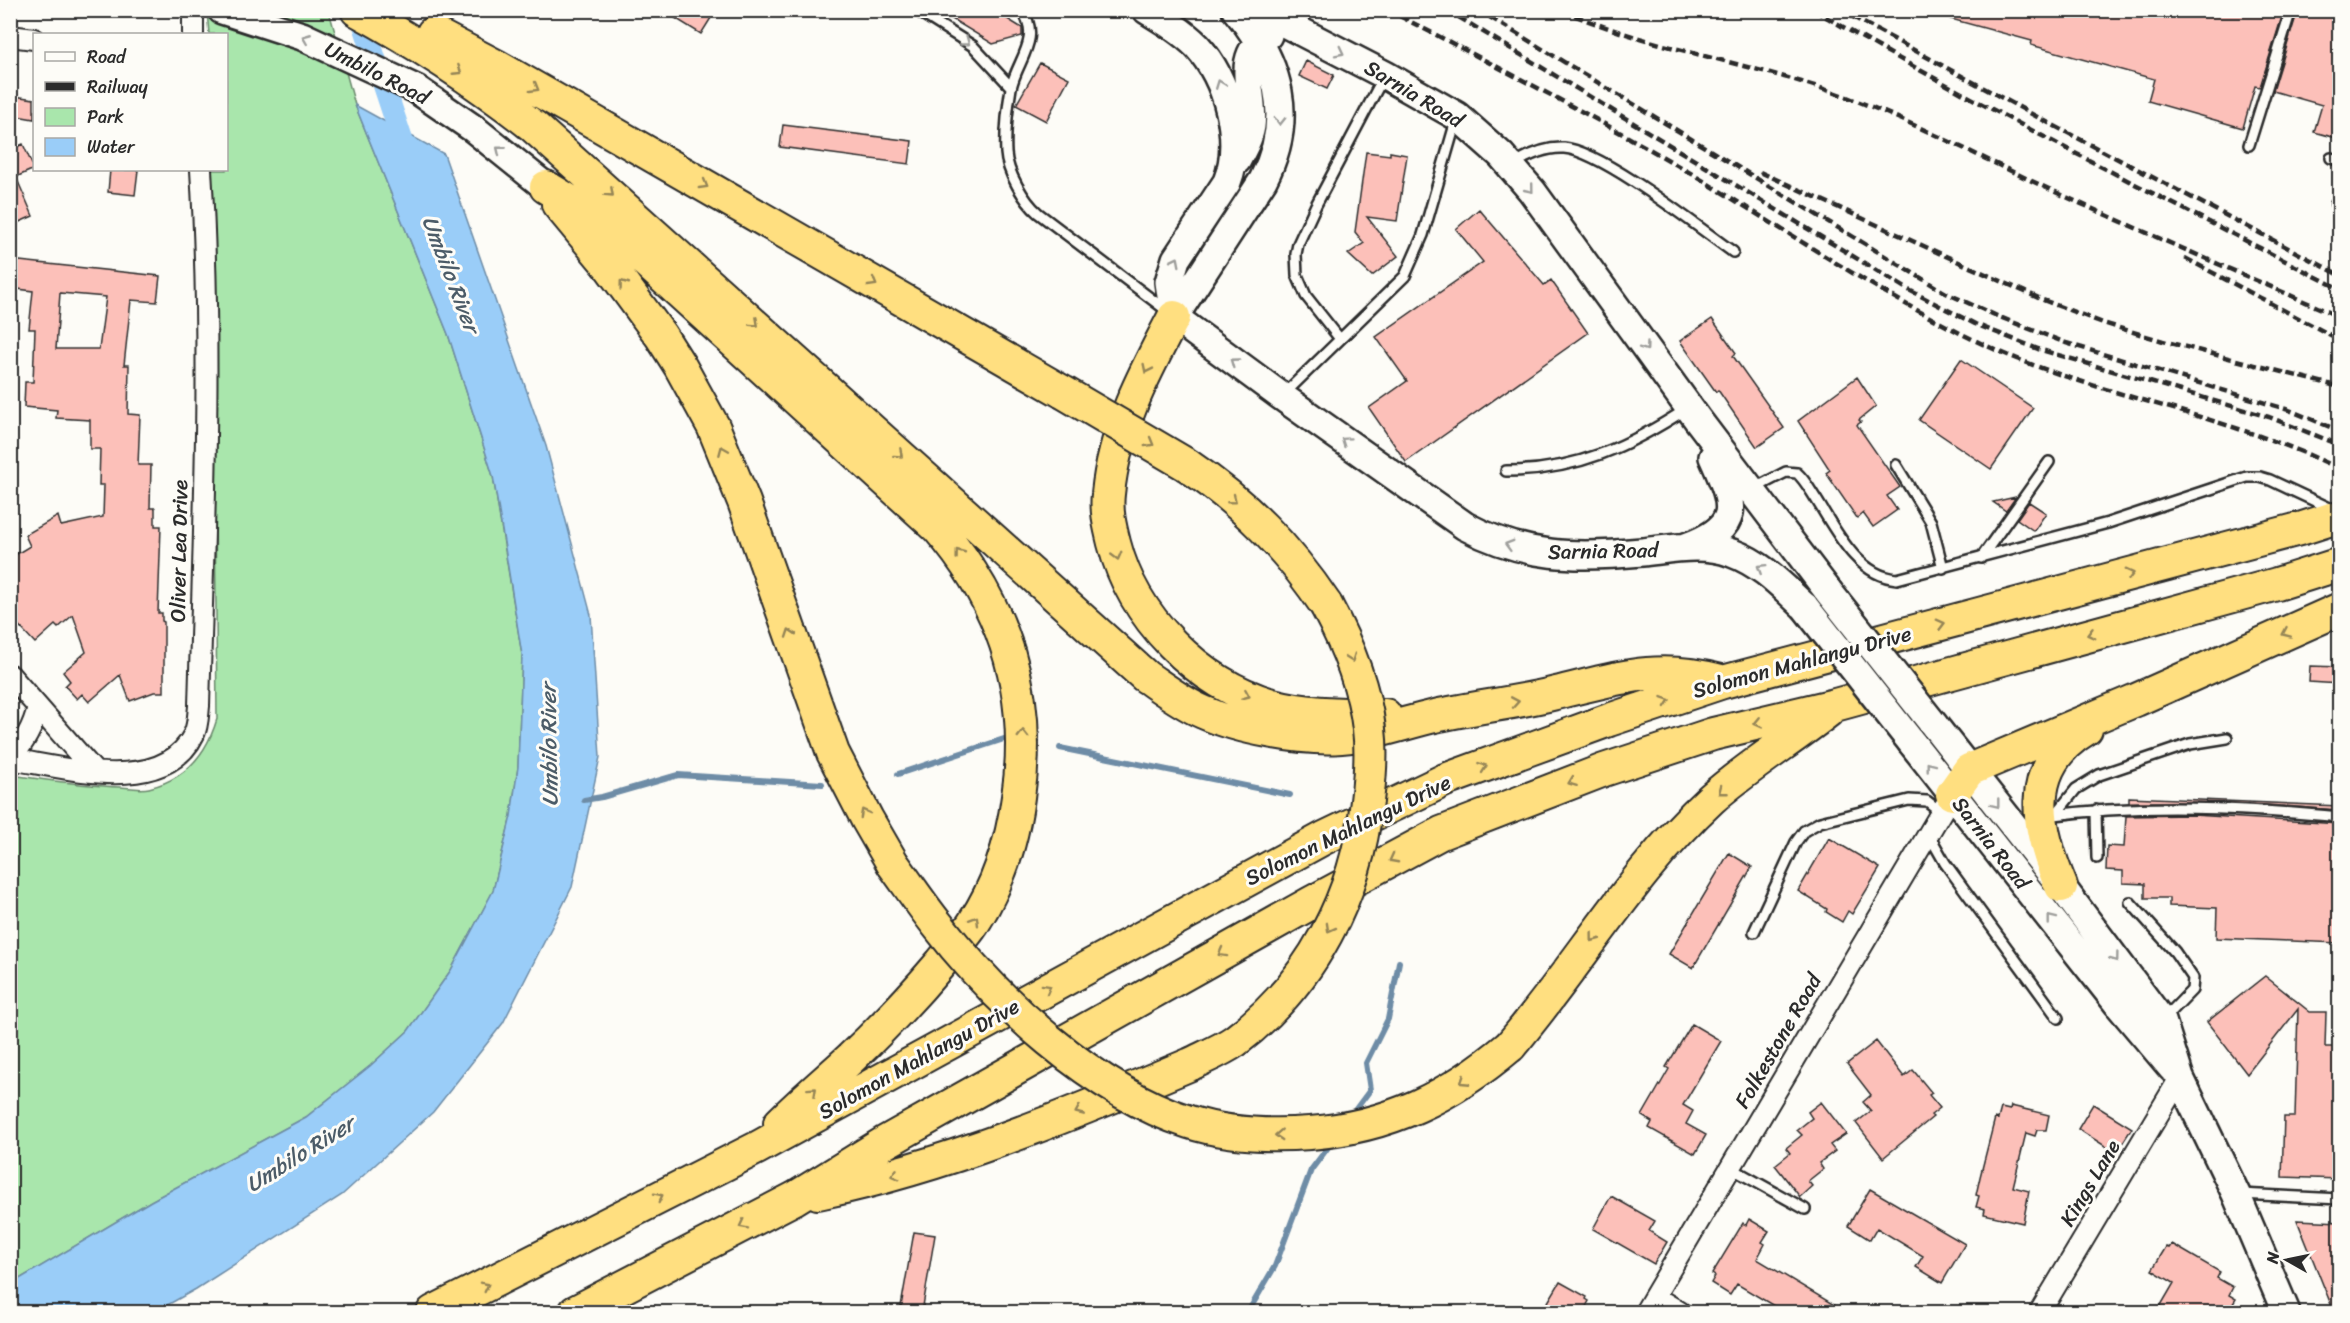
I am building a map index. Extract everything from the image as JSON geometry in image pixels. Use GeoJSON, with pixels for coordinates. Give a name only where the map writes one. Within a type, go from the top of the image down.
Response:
{"type":"FeatureCollection","features":[{"type":"Feature","properties":{"kind":"highway"},"geometry":{"type":"LineString","coordinates":[[357,10],[400,23],[592,120],[1187,465],[1253,517],[1284,547],[1326,605],[1350,654],[1364,699],[1370,730],[1369,786],[1361,847],[1350,884],[1326,935],[1304,971],[1275,1005],[1234,1042],[1191,1064],[1070,1115],[912,1171],[795,1198]]}},
{"type":"Feature","properties":{"kind":"highway"},"geometry":{"type":"LineString","coordinates":[[400,23],[533,126],[1145,676],[1175,697],[1203,712],[1230,722],[1320,736],[1342,737],[1436,715],[1524,701],[1634,674],[1678,673],[1723,682]]}},
{"type":"Feature","properties":{"kind":"highway"},"geometry":{"type":"LineString","coordinates":[[546,187],[654,326],[680,366],[713,426],[744,502],[833,753],[893,864],[936,923],[996,990],[1066,1054],[1114,1088],[1147,1106],[1190,1123],[1273,1136],[1323,1132],[1367,1125],[1440,1097],[1485,1067],[1510,1046],[1543,1007],[1651,863],[1697,814],[1735,780],[1835,705]]}},
{"type":"Feature","properties":{"kind":"highway"},"geometry":{"type":"LineString","coordinates":[[546,187],[591,214],[938,528],[957,549],[980,584],[997,617],[1012,663],[1023,720],[1023,768],[1014,831],[997,880],[972,925],[922,984],[882,1028],[808,1095],[757,1148]]}},
{"type":"Feature","properties":{"kind":"highway"},"geometry":{"type":"LineString","coordinates":[[1174,317],[1122,425],[1107,496],[1111,531],[1119,563],[1134,595],[1175,648],[1226,685],[1254,699],[1291,710],[1314,713],[1436,715]]}},
{"type":"Feature","properties":{"kind":"highway","name":"Solomon Mahlangu Drive"},"geometry":{"type":"LineString","coordinates":[[433,1312],[757,1148],[1207,901],[1379,811],[1445,780],[1609,720],[1723,682],[2303,528],[2335,516]]}},
{"type":"Feature","properties":{"kind":"highway","name":"Solomon Mahlangu Drive"},"geometry":{"type":"LineString","coordinates":[[575,1312],[795,1198],[905,1131],[1302,908],[1441,833],[1604,770],[1713,734],[1835,705],[2277,585],[2340,564]]}},
{"type":"Feature","properties":{"kind":"highway"},"geometry":{"type":"LineString","coordinates":[[1954,792],[2136,700],[2340,609]]}},
{"type":"Feature","properties":{"kind":"highway"},"geometry":{"type":"LineString","coordinates":[[2061,886],[2046,847],[2048,815],[2043,788],[2055,756],[2077,735],[2136,700]]}},
{"type":"Feature","properties":{"kind":"main road","name":"Umbilo Road"},"geometry":{"type":"LineString","coordinates":[[222,10],[302,36],[416,89],[474,129],[546,187]]}},
{"type":"Feature","properties":{"kind":"main road"},"geometry":{"type":"LineString","coordinates":[[1148,10],[1196,46],[1217,75],[1232,125],[1234,142],[1232,168]]}},
{"type":"Feature","properties":{"kind":"main road"},"geometry":{"type":"LineString","coordinates":[[1174,317],[1263,180],[1274,158],[1280,128],[1279,100],[1268,62],[1258,42],[1236,10]]}},
{"type":"Feature","properties":{"kind":"main road","name":"Sarnia Road"},"geometry":{"type":"LineString","coordinates":[[1259,10],[1457,116],[1510,166],[1532,191],[1693,414],[1934,725],[1954,792],[2061,886],[2162,1021],[2180,1078],[2236,1194],[2286,1312]]}},
{"type":"Feature","properties":{"kind":"main road"},"geometry":{"type":"LineString","coordinates":[[1174,317],[1169,282],[1176,259],[1211,209],[1246,145],[1251,125],[1252,107],[1247,84],[1247,68],[1251,54],[1258,42],[1288,26]]}},
{"type":"Feature","properties":{"kind":"main road","name":"Sarnia Road"},"geometry":{"type":"LineString","coordinates":[[1174,317],[1465,526],[1503,544],[1537,553],[1575,555],[1710,548],[1731,553],[1768,572],[1805,607],[1912,743],[1954,792],[2118,1004],[2180,1078]]}},
{"type":"Feature","properties":{"kind":"main road"},"geometry":{"type":"LineString","coordinates":[[1685,548],[1711,537],[1724,527],[1729,514],[1728,492],[1693,414]]}},
{"type":"Feature","properties":{"kind":"street"},"geometry":{"type":"LineString","coordinates":[[193,10],[193,33]]}},
{"type":"Feature","properties":{"kind":"street"},"geometry":{"type":"LineString","coordinates":[[10,36],[33,39]]}},
{"type":"Feature","properties":{"kind":"street","name":"Oliver Lea Drive"},"geometry":{"type":"LineString","coordinates":[[11,759],[93,771],[134,774],[156,769],[180,753],[195,733],[199,706],[208,367],[207,261],[201,171]]}},
{"type":"Feature","properties":{"kind":"street"},"geometry":{"type":"LineString","coordinates":[[10,675],[93,771]]}},
{"type":"Feature","properties":{"kind":"street"},"geometry":{"type":"LineString","coordinates":[[11,759],[34,724],[38,707]]}},
{"type":"Feature","properties":{"kind":"street","name":"Folkestone Road"},"geometry":{"type":"LineString","coordinates":[[1650,1305],[1954,792]]}},
{"type":"Feature","properties":{"kind":"street","name":"Kings Lane"},"geometry":{"type":"LineString","coordinates":[[2040,1312],[2180,1078]]}},
{"type":"Feature","properties":{"kind":"street"},"geometry":{"type":"LineString","coordinates":[[1650,1305],[1680,1312]]}},
{"type":"Feature","properties":{"kind":"lane"},"geometry":{"type":"LineString","coordinates":[[916,10],[973,46],[1011,87]]}},
{"type":"Feature","properties":{"kind":"lane"},"geometry":{"type":"LineString","coordinates":[[1022,10],[1029,23],[1030,34],[1011,87],[1006,155],[1017,185],[1027,203],[1055,228],[1155,300],[1174,317]]}},
{"type":"Feature","properties":{"kind":"lane"},"geometry":{"type":"LineString","coordinates":[[2249,145],[2291,10]]}},
{"type":"Feature","properties":{"kind":"lane"},"geometry":{"type":"LineString","coordinates":[[1340,339],[1303,290],[1297,275],[1296,255],[1298,244],[1316,205],[1384,75]]}},
{"type":"Feature","properties":{"kind":"lane"},"geometry":{"type":"LineString","coordinates":[[1281,396],[1405,276],[1423,235],[1457,116]]}},
{"type":"Feature","properties":{"kind":"lane"},"geometry":{"type":"LineString","coordinates":[[1510,166],[1529,154],[1544,150],[1555,148],[1577,150],[1635,184],[1734,252]]}},
{"type":"Feature","properties":{"kind":"lane"},"geometry":{"type":"LineString","coordinates":[[1506,471],[1531,471],[1581,462],[1626,445],[1656,429],[1693,414]]}},
{"type":"Feature","properties":{"kind":"lane"},"geometry":{"type":"LineString","coordinates":[[1981,558],[2049,462]]}},
{"type":"Feature","properties":{"kind":"lane"},"geometry":{"type":"LineString","coordinates":[[1896,465],[1932,522],[1943,568]]}},
{"type":"Feature","properties":{"kind":"lane"},"geometry":{"type":"LineString","coordinates":[[1751,490],[1786,472],[1797,473],[1852,552],[1872,571],[1888,579],[1943,568],[2108,523],[2247,477],[2260,477],[2284,485],[2335,516]]}},
{"type":"Feature","properties":{"kind":"lane"},"geometry":{"type":"LineString","coordinates":[[2048,815],[2076,789],[2099,776],[2190,744],[2227,738]]}},
{"type":"Feature","properties":{"kind":"lane"},"geometry":{"type":"LineString","coordinates":[[1754,932],[1796,842],[1809,827],[1820,822],[1909,800],[1927,801],[1954,792]]}},
{"type":"Feature","properties":{"kind":"lane"},"geometry":{"type":"LineString","coordinates":[[2048,815],[2151,808],[2260,810],[2340,817]]}},
{"type":"Feature","properties":{"kind":"lane"},"geometry":{"type":"LineString","coordinates":[[2096,810],[2097,858]]}},
{"type":"Feature","properties":{"kind":"lane"},"geometry":{"type":"LineString","coordinates":[[1928,833],[1946,863],[2058,1018]]}},
{"type":"Feature","properties":{"kind":"lane"},"geometry":{"type":"LineString","coordinates":[[2130,902],[2175,952],[2193,978],[2192,990],[2162,1021]]}},
{"type":"Feature","properties":{"kind":"lane"},"geometry":{"type":"LineString","coordinates":[[1731,1168],[1805,1209]]}},
{"type":"Feature","properties":{"kind":"lane"},"geometry":{"type":"LineString","coordinates":[[2236,1194],[2340,1199]]}},
{"type":"Feature","properties":{"kind":"green space"},"geometry":{"type":"Polygon","coordinates":[[[207,11],[329,11],[355,105],[448,334],[493,476],[522,655],[518,767],[511,816],[493,891],[451,970],[408,1031],[370,1066],[306,1117],[151,1201],[11,1284],[11,775],[93,785],[149,788],[174,778],[193,763],[207,743],[217,719],[212,171],[228,171],[228,33],[209,33],[207,11]]]}},
{"type":"Feature","properties":{"kind":"green space"},"geometry":{"type":"Polygon","coordinates":[[[11,697],[17,709],[18,722],[11,747],[11,697]]]}},
{"type":"Feature","properties":{"kind":"water"},"geometry":{"type":"Polygon","coordinates":[[[355,105],[444,154],[546,446],[591,615],[600,757],[572,887],[503,1023],[433,1112],[342,1195],[196,1289],[155,1312],[11,1312],[11,1284],[151,1201],[306,1117],[370,1066],[408,1031],[451,970],[493,891],[511,816],[518,767],[522,655],[493,476],[448,334],[355,105]]]}},
{"type":"Feature","properties":{"kind":"building"},"geometry":{"type":"Polygon","coordinates":[[[662,10],[716,10],[701,34],[662,10]]]}},
{"type":"Feature","properties":{"kind":"building"},"geometry":{"type":"Polygon","coordinates":[[[937,10],[993,10],[1022,28],[1022,36],[993,44],[937,10]]]}},
{"type":"Feature","properties":{"kind":"building"},"geometry":{"type":"Polygon","coordinates":[[[1941,10],[2284,10],[2260,87],[2255,86],[2243,128],[2148,101],[2154,79],[2031,45],[2032,41],[1940,16],[1941,10]]]}},
{"type":"Feature","properties":{"kind":"building"},"geometry":{"type":"Polygon","coordinates":[[[2298,10],[2340,10],[2340,139],[2314,132],[2322,105],[2273,91],[2298,10]]]}},
{"type":"Feature","properties":{"kind":"building"},"geometry":{"type":"Polygon","coordinates":[[[1306,61],[1334,75],[1327,89],[1299,76],[1306,61]]]}},
{"type":"Feature","properties":{"kind":"building"},"geometry":{"type":"Polygon","coordinates":[[[1040,63],[1069,78],[1046,121],[1016,105],[1040,63]]]}},
{"type":"Feature","properties":{"kind":"building"},"geometry":{"type":"Polygon","coordinates":[[[14,96],[33,99],[33,119],[11,115],[14,96]]]}},
{"type":"Feature","properties":{"kind":"building"},"geometry":{"type":"Polygon","coordinates":[[[783,125],[912,141],[909,164],[780,147],[783,125]]]}},
{"type":"Feature","properties":{"kind":"building"},"geometry":{"type":"Polygon","coordinates":[[[23,144],[33,167],[33,169],[16,177],[33,216],[10,226],[10,150],[23,144]]]}},
{"type":"Feature","properties":{"kind":"building"},"geometry":{"type":"Polygon","coordinates":[[[1366,152],[1407,155],[1397,221],[1367,217],[1398,256],[1372,276],[1348,254],[1364,243],[1355,232],[1366,152]]]}},
{"type":"Feature","properties":{"kind":"building"},"geometry":{"type":"Polygon","coordinates":[[[110,171],[138,171],[135,195],[108,192],[110,171]]]}},
{"type":"Feature","properties":{"kind":"building"},"geometry":{"type":"Polygon","coordinates":[[[1479,209],[1544,285],[1551,280],[1588,333],[1406,462],[1369,408],[1407,381],[1376,337],[1483,262],[1456,229],[1479,209]]]}},
{"type":"Feature","properties":{"kind":"building"},"geometry":{"type":"Polygon","coordinates":[[[10,260],[160,276],[157,302],[131,300],[124,365],[129,365],[128,414],[140,415],[138,465],[151,465],[150,508],[155,508],[155,526],[161,526],[158,613],[162,613],[164,622],[164,692],[154,692],[130,701],[120,675],[89,702],[82,694],[77,699],[65,686],[70,681],[63,672],[86,652],[73,615],[58,628],[55,625],[35,643],[10,616],[10,558],[30,546],[25,535],[58,516],[61,526],[103,517],[104,485],[99,485],[100,449],[90,449],[90,420],[56,418],[57,410],[24,407],[25,382],[33,382],[35,329],[29,329],[33,291],[10,288],[10,260]],[[60,293],[56,349],[99,349],[106,297],[60,293]]]}},
{"type":"Feature","properties":{"kind":"building"},"geometry":{"type":"Polygon","coordinates":[[[1712,319],[1736,353],[1733,356],[1784,428],[1757,447],[1718,390],[1716,392],[1680,341],[1712,319]]]}},
{"type":"Feature","properties":{"kind":"building"},"geometry":{"type":"Polygon","coordinates":[[[1961,359],[2033,408],[1991,469],[1919,420],[1961,359]]]}},
{"type":"Feature","properties":{"kind":"building"},"geometry":{"type":"Polygon","coordinates":[[[1857,377],[1876,406],[1859,420],[1861,422],[1857,425],[1900,487],[1887,496],[1897,510],[1873,527],[1863,513],[1857,518],[1826,473],[1830,470],[1798,421],[1857,377]]]}},
{"type":"Feature","properties":{"kind":"building"},"geometry":{"type":"Polygon","coordinates":[[[2016,497],[2006,511],[1993,502],[2016,497]]]}},
{"type":"Feature","properties":{"kind":"building"},"geometry":{"type":"Polygon","coordinates":[[[2029,502],[2046,513],[2034,531],[2017,519],[2029,502]]]}},
{"type":"Feature","properties":{"kind":"building"},"geometry":{"type":"Polygon","coordinates":[[[2310,666],[2340,667],[2340,684],[2309,682],[2310,666]]]}},
{"type":"Feature","properties":{"kind":"building"},"geometry":{"type":"Polygon","coordinates":[[[2129,797],[2340,806],[2340,810],[2230,803],[2129,802],[2129,797]]]}},
{"type":"Feature","properties":{"kind":"building"},"geometry":{"type":"Polygon","coordinates":[[[2193,815],[2340,824],[2340,943],[2216,938],[2217,908],[2169,906],[2169,898],[2145,898],[2145,884],[2123,883],[2123,871],[2106,870],[2107,846],[2124,847],[2126,816],[2193,815]]]}},
{"type":"Feature","properties":{"kind":"building"},"geometry":{"type":"Polygon","coordinates":[[[1829,838],[1880,868],[1852,914],[1848,911],[1842,922],[1826,912],[1827,909],[1798,891],[1829,838]]]}},
{"type":"Feature","properties":{"kind":"building"},"geometry":{"type":"Polygon","coordinates":[[[1729,853],[1752,867],[1693,968],[1669,954],[1729,853]]]}},
{"type":"Feature","properties":{"kind":"building"},"geometry":{"type":"Polygon","coordinates":[[[2265,976],[2310,1012],[2326,1012],[2325,1047],[2340,1047],[2340,1179],[2282,1177],[2284,1117],[2295,1117],[2298,1009],[2247,1074],[2207,1022],[2265,976]]]}},
{"type":"Feature","properties":{"kind":"building"},"geometry":{"type":"Polygon","coordinates":[[[1692,1024],[1721,1041],[1683,1105],[1693,1111],[1686,1124],[1706,1135],[1695,1154],[1649,1128],[1652,1122],[1642,1116],[1669,1069],[1666,1067],[1692,1024]]]}},
{"type":"Feature","properties":{"kind":"building"},"geometry":{"type":"Polygon","coordinates":[[[1876,1041],[1904,1077],[1913,1070],[1932,1093],[1929,1095],[1940,1108],[1931,1115],[1933,1117],[1883,1158],[1856,1123],[1871,1111],[1863,1102],[1871,1095],[1847,1064],[1876,1041]]]}},
{"type":"Feature","properties":{"kind":"building"},"geometry":{"type":"Polygon","coordinates":[[[1821,1102],[1846,1134],[1830,1145],[1835,1151],[1819,1163],[1823,1169],[1808,1181],[1812,1186],[1800,1197],[1775,1165],[1790,1153],[1786,1148],[1802,1135],[1797,1130],[1812,1118],[1808,1112],[1821,1102]]]}},
{"type":"Feature","properties":{"kind":"building"},"geometry":{"type":"Polygon","coordinates":[[[2093,1104],[2132,1128],[2116,1153],[2078,1129],[2093,1104]]]}},
{"type":"Feature","properties":{"kind":"building"},"geometry":{"type":"Polygon","coordinates":[[[2011,1106],[2049,1115],[2046,1130],[2037,1130],[2035,1136],[2026,1133],[2013,1187],[2029,1191],[2023,1223],[1984,1214],[1985,1209],[1976,1207],[1979,1196],[1976,1195],[1995,1118],[1998,1119],[2001,1108],[2010,1110],[2011,1106]]]}},
{"type":"Feature","properties":{"kind":"building"},"geometry":{"type":"Polygon","coordinates":[[[1870,1189],[1965,1244],[1942,1283],[1916,1267],[1923,1256],[1877,1228],[1870,1240],[1848,1226],[1870,1189]]]}},
{"type":"Feature","properties":{"kind":"building"},"geometry":{"type":"Polygon","coordinates":[[[1611,1196],[1655,1221],[1649,1231],[1667,1242],[1654,1264],[1593,1229],[1611,1196]]]}},
{"type":"Feature","properties":{"kind":"building"},"geometry":{"type":"Polygon","coordinates":[[[1749,1219],[1769,1231],[1762,1242],[1765,1244],[1757,1259],[1846,1312],[1784,1312],[1737,1284],[1730,1295],[1711,1283],[1715,1276],[1712,1274],[1743,1223],[1746,1225],[1749,1219]]]}},
{"type":"Feature","properties":{"kind":"building"},"geometry":{"type":"Polygon","coordinates":[[[2297,1220],[2340,1222],[2340,1312],[2334,1312],[2297,1220]]]}},
{"type":"Feature","properties":{"kind":"building"},"geometry":{"type":"Polygon","coordinates":[[[914,1232],[935,1235],[922,1312],[900,1312],[914,1232]]]}},
{"type":"Feature","properties":{"kind":"building"},"geometry":{"type":"Polygon","coordinates":[[[2172,1244],[2220,1272],[2217,1278],[2233,1287],[2229,1295],[2236,1299],[2228,1312],[2157,1312],[2174,1283],[2152,1270],[2166,1247],[2169,1248],[2172,1244]]]}},
{"type":"Feature","properties":{"kind":"building"},"geometry":{"type":"Polygon","coordinates":[[[1560,1282],[1587,1297],[1589,1301],[1583,1312],[1542,1312],[1560,1282]]]}},
{"type":"Feature","properties":{"kind":"waterway","name":"Umbilo River"},"geometry":{"type":"LineString","coordinates":[[359,10],[407,155]]}},
{"type":"Feature","properties":{"kind":"waterway"},"geometry":{"type":"LineString","coordinates":[[898,774],[1010,737]]}},
{"type":"Feature","properties":{"kind":"waterway"},"geometry":{"type":"LineString","coordinates":[[1060,748],[1290,795]]}},
{"type":"Feature","properties":{"kind":"waterway"},"geometry":{"type":"LineString","coordinates":[[584,800],[678,775],[822,784]]}},
{"type":"Feature","properties":{"kind":"waterway"},"geometry":{"type":"LineString","coordinates":[[1350,1117],[1370,1090],[1366,1063],[1388,1019],[1399,962]]}},
{"type":"Feature","properties":{"kind":"waterway"},"geometry":{"type":"LineString","coordinates":[[1248,1312],[1275,1266],[1311,1170],[1332,1142]]}},
{"type":"Feature","properties":{"kind":"railway"},"geometry":{"type":"LineString","coordinates":[[1388,10],[1635,141],[1892,296],[1968,337],[2060,374],[2248,432],[2340,469]]}},
{"type":"Feature","properties":{"kind":"railway"},"geometry":{"type":"LineString","coordinates":[[1447,10],[1907,289],[1975,324],[2038,349],[2269,417],[2340,445]]}},
{"type":"Feature","properties":{"kind":"railway"},"geometry":{"type":"LineString","coordinates":[[1478,10],[1946,293],[2066,343],[2289,410],[2340,431]]}},
{"type":"Feature","properties":{"kind":"railway"},"geometry":{"type":"LineString","coordinates":[[1562,10],[1633,36],[1780,76],[1852,99],[1932,133],[2097,211],[2340,317]]}},
{"type":"Feature","properties":{"kind":"railway"},"geometry":{"type":"LineString","coordinates":[[1814,10],[1943,83],[2340,289]]}},
{"type":"Feature","properties":{"kind":"railway"},"geometry":{"type":"LineString","coordinates":[[1840,10],[2043,120],[2340,275]]}},
{"type":"Feature","properties":{"kind":"railway"},"geometry":{"type":"LineString","coordinates":[[1760,172],[2043,300],[2103,323],[2340,387]]}},
{"type":"Feature","properties":{"kind":"railway"},"geometry":{"type":"LineString","coordinates":[[2185,258],[2340,340]]}}]}
